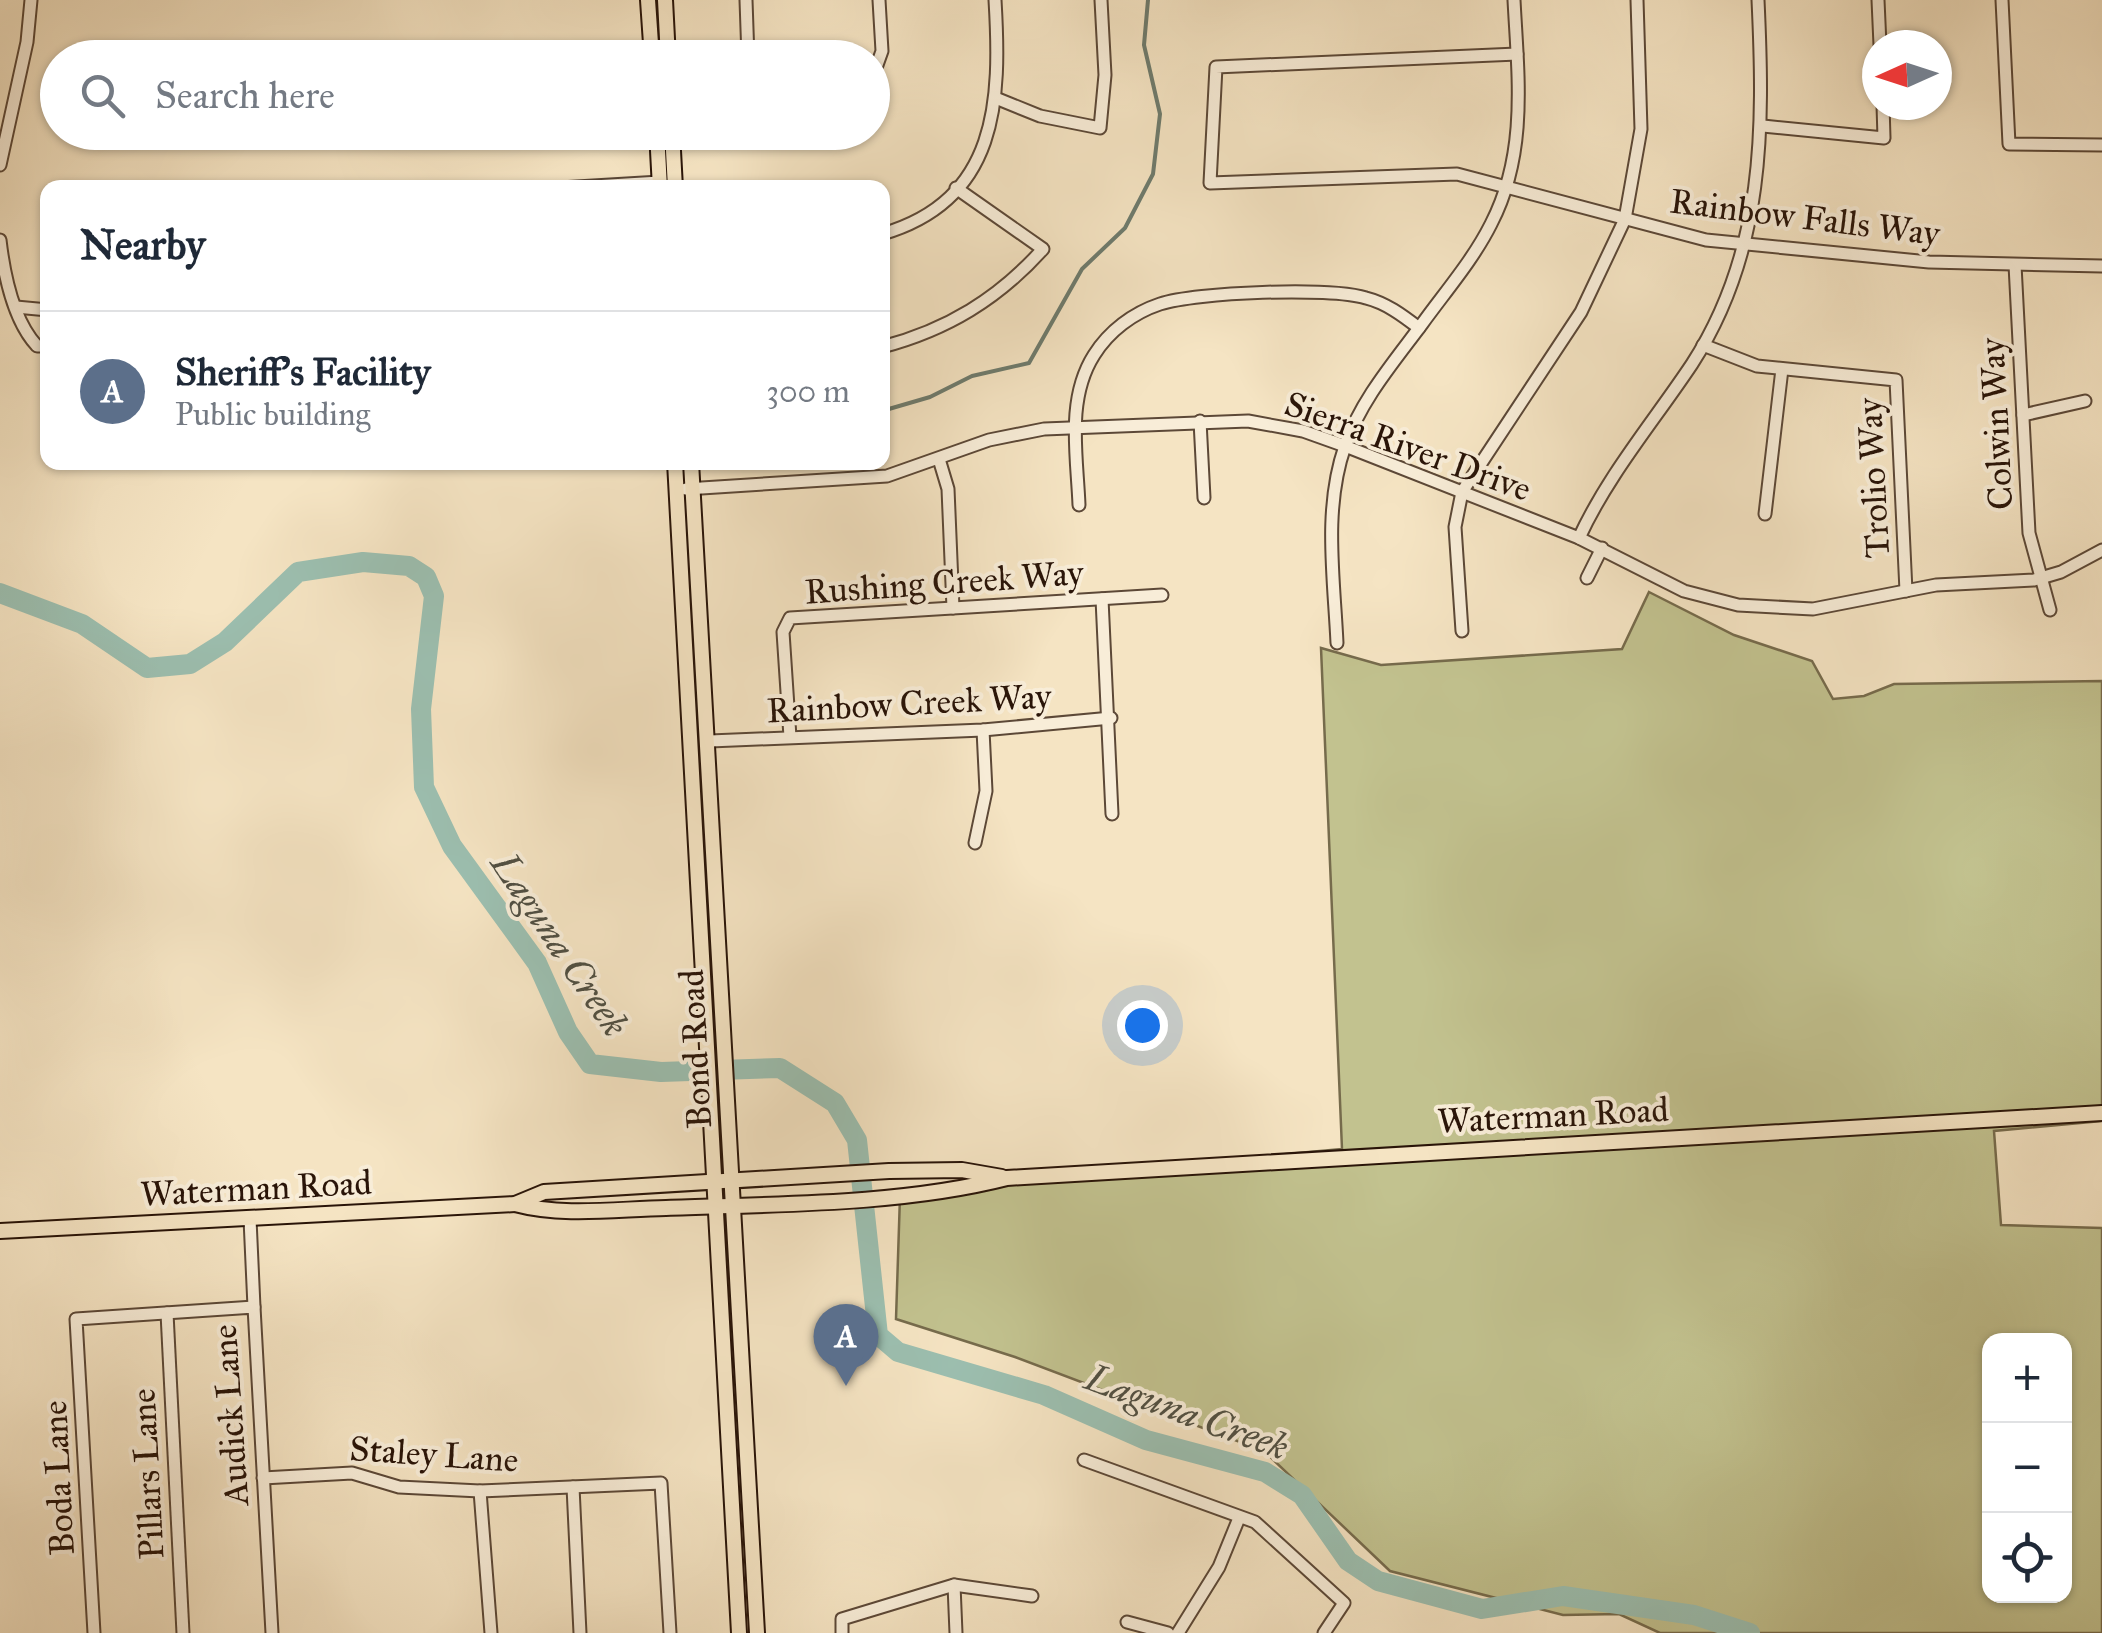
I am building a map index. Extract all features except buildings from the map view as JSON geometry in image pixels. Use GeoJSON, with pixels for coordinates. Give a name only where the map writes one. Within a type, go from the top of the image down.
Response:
{"type":"FeatureCollection","features":[{"type":"Feature","properties":{"kind":"main road"},"geometry":{"type":"LineString","coordinates":[[648,0],[651,40]]}},
{"type":"Feature","properties":{"kind":"main road"},"geometry":{"type":"LineString","coordinates":[[665,0],[667,40]]}},
{"type":"Feature","properties":{"kind":"main road"},"geometry":{"type":"LineString","coordinates":[[658,150],[665,164],[663,180]]}},
{"type":"Feature","properties":{"kind":"main road"},"geometry":{"type":"LineString","coordinates":[[673,150],[675,180]]}},
{"type":"Feature","properties":{"kind":"main road","name":"Bond Road"},"geometry":{"type":"LineString","coordinates":[[675,470],[740,1633]]}},
{"type":"Feature","properties":{"kind":"main road","name":"Bond Road"},"geometry":{"type":"LineString","coordinates":[[692,470],[710,742],[730,1182],[757,1633]]}},
{"type":"Feature","properties":{"kind":"main road"},"geometry":{"type":"LineString","coordinates":[[684,618],[694,644],[698,729],[710,742]]}},
{"type":"Feature","properties":{"kind":"main road","name":"Waterman Road"},"geometry":{"type":"LineString","coordinates":[[0,1230],[515,1204],[545,1212],[715,1206],[952,1190],[1007,1178],[2102,1113]]}},
{"type":"Feature","properties":{"kind":"main road","name":"Waterman Road"},"geometry":{"type":"LineString","coordinates":[[515,1204],[544,1192],[889,1172],[962,1170],[1007,1178]]}},
{"type":"Feature","properties":{"kind":"street"},"geometry":{"type":"LineString","coordinates":[[0,166],[28,42],[30,0]]}},
{"type":"Feature","properties":{"kind":"street"},"geometry":{"type":"LineString","coordinates":[[746,0],[747,40]]}},
{"type":"Feature","properties":{"kind":"street"},"geometry":{"type":"LineString","coordinates":[[879,0],[881,40]]}},
{"type":"Feature","properties":{"kind":"street"},"geometry":{"type":"LineString","coordinates":[[890,230],[925,215],[956,188],[980,153],[998,99],[996,0]]}},
{"type":"Feature","properties":{"kind":"street"},"geometry":{"type":"LineString","coordinates":[[998,99],[1040,116],[1100,128],[1105,75],[1101,0]]}},
{"type":"Feature","properties":{"kind":"street"},"geometry":{"type":"LineString","coordinates":[[1337,642],[1332,524],[1345,446],[1364,404],[1478,247],[1507,185],[1518,125],[1514,0]]}},
{"type":"Feature","properties":{"kind":"street"},"geometry":{"type":"LineString","coordinates":[[1462,632],[1455,527],[1462,492],[1581,312],[1625,219],[1641,129],[1637,0]]}},
{"type":"Feature","properties":{"kind":"street"},"geometry":{"type":"LineString","coordinates":[[1579,538],[1603,493],[1703,345],[1730,286],[1742,244],[1763,126],[1758,0]]}},
{"type":"Feature","properties":{"kind":"street"},"geometry":{"type":"LineString","coordinates":[[1878,0],[1879,30]]}},
{"type":"Feature","properties":{"kind":"street"},"geometry":{"type":"LineString","coordinates":[[2002,0],[2009,144],[2102,145]]}},
{"type":"Feature","properties":{"kind":"street","name":"Rainbow Falls Way"},"geometry":{"type":"LineString","coordinates":[[1517,54],[1216,67],[1210,183],[1436,173],[1507,185],[1706,240],[1929,262],[2102,266]]}},
{"type":"Feature","properties":{"kind":"street"},"geometry":{"type":"LineString","coordinates":[[1763,126],[1884,138],[1883,120]]}},
{"type":"Feature","properties":{"kind":"street"},"geometry":{"type":"LineString","coordinates":[[890,345],[928,333],[977,308],[1043,250],[956,188]]}},
{"type":"Feature","properties":{"kind":"street"},"geometry":{"type":"LineString","coordinates":[[0,240],[16,307],[40,343]]}},
{"type":"Feature","properties":{"kind":"street","name":"Colwin Way"},"geometry":{"type":"LineString","coordinates":[[2015,265],[2029,534],[2050,610]]}},
{"type":"Feature","properties":{"kind":"street"},"geometry":{"type":"LineString","coordinates":[[1079,505],[1076,426],[1080,386],[1094,354],[1129,319],[1161,304],[1335,292],[1386,305],[1419,328]]}},
{"type":"Feature","properties":{"kind":"street"},"geometry":{"type":"LineString","coordinates":[[16,307],[40,309]]}},
{"type":"Feature","properties":{"kind":"street","name":"Trolio Way"},"geometry":{"type":"LineString","coordinates":[[1703,345],[1740,361],[1782,369],[1896,380],[1906,591]]}},
{"type":"Feature","properties":{"kind":"street"},"geometry":{"type":"LineString","coordinates":[[1766,514],[1782,369]]}},
{"type":"Feature","properties":{"kind":"street"},"geometry":{"type":"LineString","coordinates":[[2023,415],[2085,401]]}},
{"type":"Feature","properties":{"kind":"street"},"geometry":{"type":"LineString","coordinates":[[1200,421],[1204,498]]}},
{"type":"Feature","properties":{"kind":"street","name":"Sierra River Drive"},"geometry":{"type":"LineString","coordinates":[[676,490],[866,478],[1016,433],[1076,426],[1200,421],[1276,424],[1345,446],[1579,538],[1684,591],[1738,606],[1813,609],[1956,582],[2040,578],[2102,550]]}},
{"type":"Feature","properties":{"kind":"street"},"geometry":{"type":"LineString","coordinates":[[939,459],[948,490],[953,608]]}},
{"type":"Feature","properties":{"kind":"street"},"geometry":{"type":"LineString","coordinates":[[1587,578],[1602,548]]}},
{"type":"Feature","properties":{"kind":"street","name":"Rushing Creek Way"},"geometry":{"type":"LineString","coordinates":[[790,737],[784,632],[790,618],[1162,595]]}},
{"type":"Feature","properties":{"kind":"street"},"geometry":{"type":"LineString","coordinates":[[1102,599],[1111,718],[1112,814]]}},
{"type":"Feature","properties":{"kind":"street","name":"Rainbow Creek Way"},"geometry":{"type":"LineString","coordinates":[[710,742],[983,730],[1111,718]]}},
{"type":"Feature","properties":{"kind":"street"},"geometry":{"type":"LineString","coordinates":[[975,843],[986,792],[983,730]]}},
{"type":"Feature","properties":{"kind":"street"},"geometry":{"type":"LineString","coordinates":[[250,1219],[254,1306]]}},
{"type":"Feature","properties":{"kind":"street","name":"Audick Lane"},"geometry":{"type":"LineString","coordinates":[[76,1319],[254,1306],[272,1633]]}},
{"type":"Feature","properties":{"kind":"street","name":"Pillars Lane"},"geometry":{"type":"LineString","coordinates":[[166,1313],[183,1633]]}},
{"type":"Feature","properties":{"kind":"street","name":"Boda Lane"},"geometry":{"type":"LineString","coordinates":[[76,1319],[94,1633]]}},
{"type":"Feature","properties":{"kind":"street"},"geometry":{"type":"LineString","coordinates":[[1084,1460],[1264,1528],[1344,1603],[1324,1633]]}},
{"type":"Feature","properties":{"kind":"street","name":"Staley Lane"},"geometry":{"type":"LineString","coordinates":[[264,1478],[352,1473],[399,1487],[480,1491],[661,1483],[670,1633]]}},
{"type":"Feature","properties":{"kind":"street"},"geometry":{"type":"LineString","coordinates":[[573,1487],[580,1633]]}},
{"type":"Feature","properties":{"kind":"street"},"geometry":{"type":"LineString","coordinates":[[480,1491],[491,1633]]}},
{"type":"Feature","properties":{"kind":"street"},"geometry":{"type":"LineString","coordinates":[[1178,1633],[1219,1566],[1239,1518]]}},
{"type":"Feature","properties":{"kind":"street"},"geometry":{"type":"LineString","coordinates":[[954,1585],[956,1633]]}},
{"type":"Feature","properties":{"kind":"street"},"geometry":{"type":"LineString","coordinates":[[842,1633],[842,1620],[954,1585],[1032,1596]]}},
{"type":"Feature","properties":{"kind":"street"},"geometry":{"type":"LineString","coordinates":[[1127,1622],[1168,1633]]}},
{"type":"Feature","properties":{"kind":"green space"},"geometry":{"type":"Polygon","coordinates":[[[1649,592],[1734,635],[1812,661],[1833,699],[1864,696],[1894,684],[2102,681],[2102,1121],[1994,1131],[2001,1225],[2102,1228],[2102,1633],[1660,1633],[1619,1614],[1563,1615],[1390,1571],[1264,1451],[1015,1357],[896,1319],[900,1196],[1046,1176],[1342,1149],[1321,648],[1381,665],[1622,649],[1649,592]]]}},
{"type":"Feature","properties":{"kind":"waterway"},"geometry":{"type":"LineString","coordinates":[[890,409],[930,397],[972,376],[1029,363],[1082,269],[1125,228],[1153,174],[1160,114],[1144,45],[1148,0]]}},
{"type":"Feature","properties":{"kind":"waterway","name":"Laguna Creek"},"geometry":{"type":"LineString","coordinates":[[0,593],[82,624],[147,668],[190,664],[225,642],[298,572],[363,562],[409,566],[426,577],[434,596],[421,709],[424,787],[452,846],[537,963],[568,1032],[590,1064],[661,1072],[780,1068],[835,1103],[857,1140],[878,1335],[898,1352],[1044,1395],[1146,1440],[1265,1472],[1302,1495],[1348,1561],[1378,1581],[1482,1609],[1563,1596],[1694,1615],[1750,1633]]}},
{"type":"Feature","properties":{"kind":"place","name":"Sheriff's Facility"},"geometry":{"type":"Point","coordinates":[846,1386]}}]}
